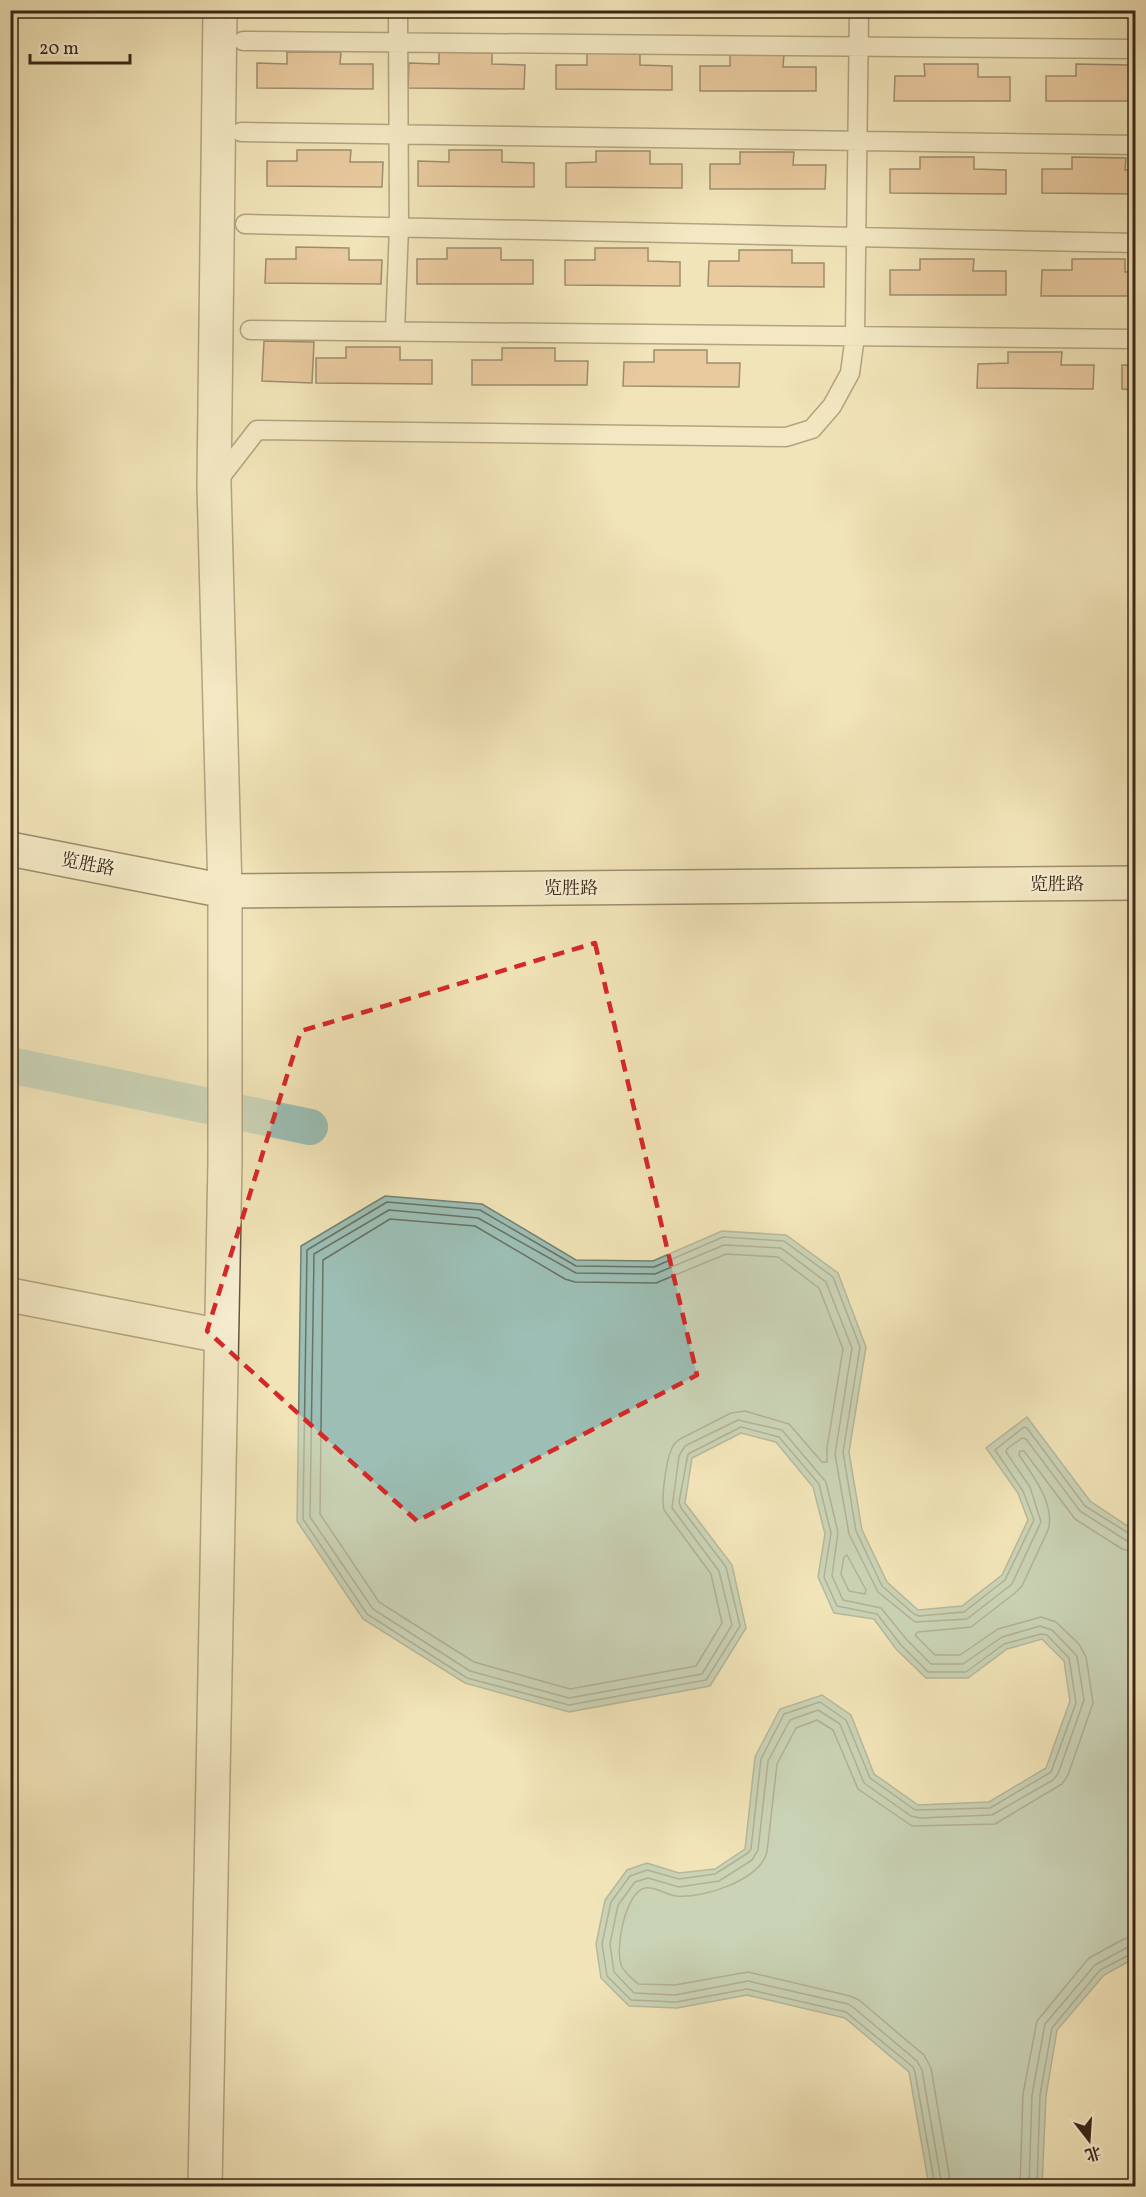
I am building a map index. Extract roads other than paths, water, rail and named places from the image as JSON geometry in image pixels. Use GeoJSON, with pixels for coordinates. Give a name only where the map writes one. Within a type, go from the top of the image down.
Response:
{"type":"FeatureCollection","features":[{"type":"Feature","properties":{"kind":"street"},"geometry":{"type":"LineString","coordinates":[[205,2187],[225,1161],[225,891],[214,485],[220,10]]}},
{"type":"Feature","properties":{"kind":"street","name":"览胜路"},"geometry":{"type":"LineString","coordinates":[[10,849],[225,891],[1136,883]]}},
{"type":"Feature","properties":{"kind":"street"},"geometry":{"type":"LineString","coordinates":[[10,1295],[221,1336]]}},
{"type":"Feature","properties":{"kind":"lane"},"geometry":{"type":"LineString","coordinates":[[395,331],[399,227],[399,10]]}},
{"type":"Feature","properties":{"kind":"lane"},"geometry":{"type":"LineString","coordinates":[[214,485],[258,430],[786,437],[812,429],[832,406],[850,373],[855,336],[859,10]]}},
{"type":"Feature","properties":{"kind":"lane"},"geometry":{"type":"LineString","coordinates":[[243,41],[1136,49]]}},
{"type":"Feature","properties":{"kind":"lane"},"geometry":{"type":"LineString","coordinates":[[241,132],[1136,145]]}},
{"type":"Feature","properties":{"kind":"lane"},"geometry":{"type":"LineString","coordinates":[[245,224],[1136,243]]}},
{"type":"Feature","properties":{"kind":"lane"},"geometry":{"type":"LineString","coordinates":[[250,330],[1136,339]]}},
{"type":"Feature","properties":{"kind":"water"},"geometry":{"type":"Polygon","coordinates":[[[385,1196],[482,1204],[576,1260],[653,1261],[722,1231],[786,1235],[838,1273],[866,1347],[849,1452],[862,1530],[887,1582],[918,1610],[962,1606],[1002,1575],[1028,1520],[1018,1493],[986,1448],[1027,1417],[1090,1501],[1135,1531],[1135,1958],[1104,1975],[1057,2030],[1046,2096],[1042,2186],[929,2186],[909,2072],[845,2018],[747,1995],[677,2008],[629,2006],[601,1978],[596,1944],[605,1900],[627,1870],[647,1863],[679,1873],[715,1869],[745,1849],[755,1757],[780,1709],[822,1695],[851,1715],[874,1774],[918,1805],[989,1802],[1046,1768],[1070,1701],[1064,1661],[1042,1639],[1007,1649],[968,1678],[926,1678],[896,1649],[874,1619],[834,1613],[818,1577],[825,1534],[813,1487],[776,1442],[741,1433],[692,1458],[685,1503],[732,1565],[746,1628],[710,1686],[569,1712],[465,1683],[363,1619],[297,1521],[301,1246],[385,1196]]]}},
{"type":"Feature","properties":{"kind":"waterway"},"geometry":{"type":"LineString","coordinates":[[10,1065],[310,1127]]}}]}
